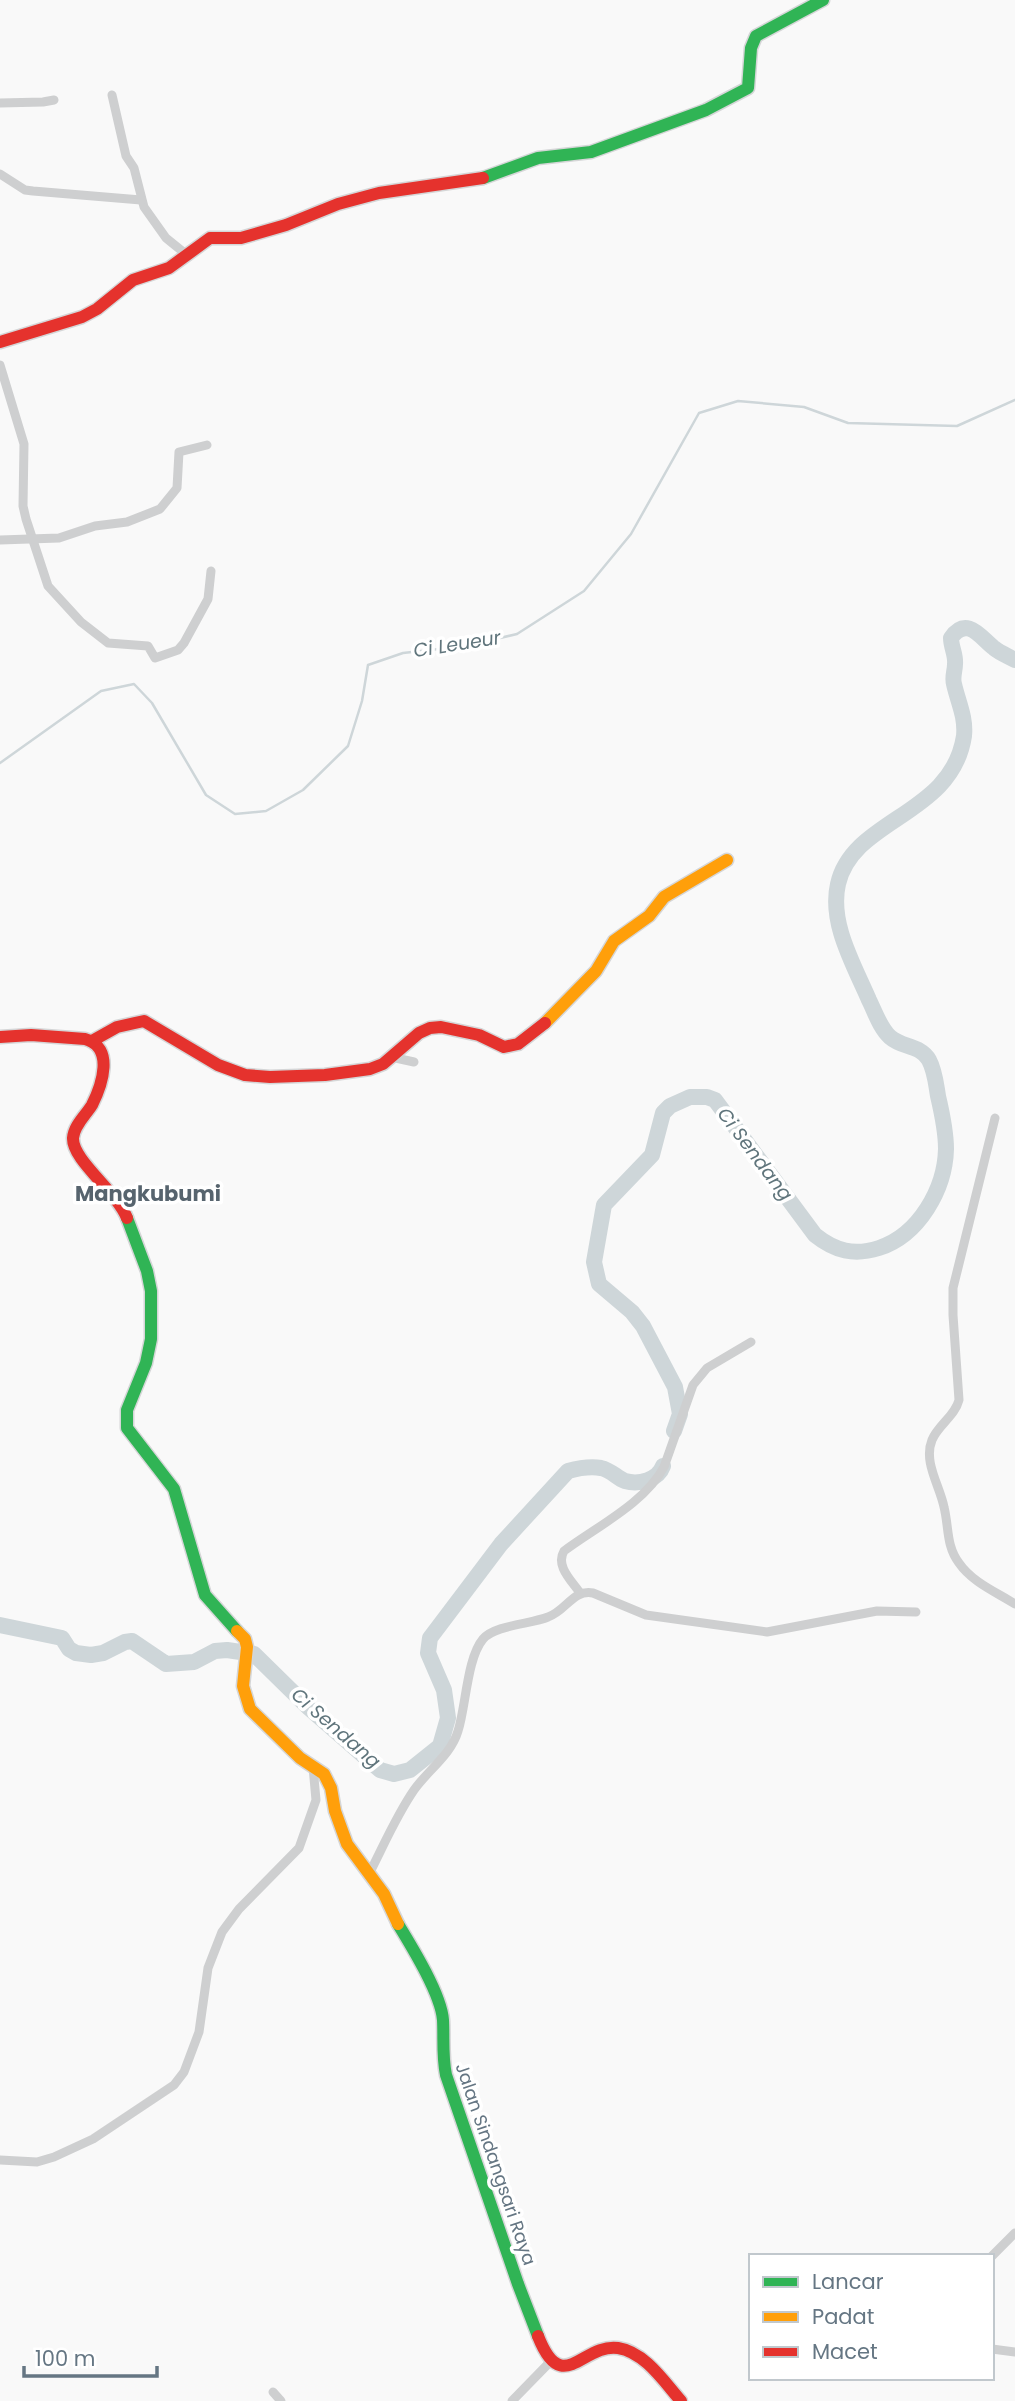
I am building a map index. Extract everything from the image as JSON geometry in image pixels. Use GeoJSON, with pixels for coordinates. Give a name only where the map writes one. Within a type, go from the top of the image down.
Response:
{"type":"FeatureCollection","features":[{"type":"Feature","properties":{"kind":"street"},"geometry":{"type":"LineString","coordinates":[[0,342],[82,317],[97,309],[133,280],[169,268],[210,239],[241,239],[286,225],[338,204],[379,193],[476,180],[538,158],[591,152],[706,110],[748,88],[751,44],[756,36],[823,0]]}},
{"type":"Feature","properties":{"kind":"street"},"geometry":{"type":"LineString","coordinates":[[112,95],[126,156],[134,168],[141,200],[158,229],[187,255]]}},
{"type":"Feature","properties":{"kind":"street"},"geometry":{"type":"LineString","coordinates":[[0,103],[54,100]]}},
{"type":"Feature","properties":{"kind":"street"},"geometry":{"type":"LineString","coordinates":[[0,174],[25,190],[141,200]]}},
{"type":"Feature","properties":{"kind":"street"},"geometry":{"type":"LineString","coordinates":[[0,366],[24,444],[23,506],[48,586],[81,622],[108,643],[148,646],[155,658],[174,652],[184,643],[208,599],[211,571]]}},
{"type":"Feature","properties":{"kind":"street"},"geometry":{"type":"LineString","coordinates":[[0,540],[59,538],[95,526],[127,522],[160,509],[177,488],[179,452],[207,445]]}},
{"type":"Feature","properties":{"kind":"street"},"geometry":{"type":"LineString","coordinates":[[0,1037],[70,1037],[92,1041],[115,1027],[144,1021],[209,1062],[247,1076],[356,1072],[370,1069],[430,1028],[441,1027],[479,1035],[504,1047],[518,1044],[551,1019],[596,971],[614,942],[645,919],[668,894],[727,860]]}},
{"type":"Feature","properties":{"kind":"street","name":"Jalan Sindangsari Raya"},"geometry":{"type":"LineString","coordinates":[[92,1041],[104,1060],[103,1076],[92,1104],[75,1130],[75,1149],[78,1156],[110,1190],[125,1213],[147,1271],[151,1291],[151,1339],[146,1363],[127,1410],[127,1428],[174,1489],[205,1595],[241,1633],[247,1647],[243,1686],[250,1709],[277,1737],[328,1780],[335,1811],[347,1844],[384,1894],[434,1989],[443,2017],[442,2058],[446,2076],[518,2284],[545,2353],[551,2361]]}},
{"type":"Feature","properties":{"kind":"street"},"geometry":{"type":"LineString","coordinates":[[391,1057],[414,1062]]}},
{"type":"Feature","properties":{"kind":"street"},"geometry":{"type":"LineString","coordinates":[[995,1118],[953,1288],[959,1400],[956,1409],[932,1440],[930,1456],[945,1510],[947,1536],[953,1555],[972,1577],[1015,1604]]}},
{"type":"Feature","properties":{"kind":"street"},"geometry":{"type":"LineString","coordinates":[[580,1593],[562,1567],[561,1556],[564,1551],[644,1493],[657,1480],[700,1375],[751,1342]]}},
{"type":"Feature","properties":{"kind":"street"},"geometry":{"type":"LineString","coordinates":[[369,1874],[416,1787],[453,1743],[481,1641],[496,1631],[548,1617],[580,1593],[593,1593],[646,1615],[767,1632],[877,1611],[916,1612]]}},
{"type":"Feature","properties":{"kind":"street"},"geometry":{"type":"LineString","coordinates":[[0,2161],[42,2161],[87,2142],[181,2078],[199,2032],[208,1968],[222,1932],[239,1909],[299,1848],[316,1800],[313,1767]]}},
{"type":"Feature","properties":{"kind":"street"},"geometry":{"type":"LineString","coordinates":[[994,2254],[1015,2233]]}},
{"type":"Feature","properties":{"kind":"street"},"geometry":{"type":"LineString","coordinates":[[512,2401],[551,2361],[560,2366],[569,2365],[607,2348],[620,2348],[635,2355],[651,2368],[681,2401]]}},
{"type":"Feature","properties":{"kind":"street"},"geometry":{"type":"LineString","coordinates":[[994,2349],[1015,2352]]}},
{"type":"Feature","properties":{"kind":"street"},"geometry":{"type":"LineString","coordinates":[[273,2392],[281,2401]]}},
{"type":"Feature","properties":{"kind":"waterway","name":"Ci Leueur"},"geometry":{"type":"LineString","coordinates":[[0,763],[101,691],[134,684],[152,703],[206,795],[235,814],[266,811],[303,790],[348,746],[362,701],[368,665],[403,653],[466,646],[517,634],[584,591],[631,534],[699,413],[738,401],[804,407],[848,423],[957,426],[1015,400]]}},
{"type":"Feature","properties":{"kind":"waterway","name":"Ci Sendang"},"geometry":{"type":"LineString","coordinates":[[674,1431],[680,1414],[675,1387],[643,1326],[632,1312],[599,1284],[594,1262],[604,1205],[652,1155],[663,1113],[670,1106],[690,1097],[707,1097],[715,1100],[815,1235],[830,1245],[853,1252],[879,1248],[893,1242],[918,1222],[941,1180],[946,1149],[944,1122],[934,1073],[926,1055],[890,1037],[878,1020],[844,944],[837,914],[838,884],[847,862],[862,844],[923,801],[941,784],[956,763],[964,729],[953,681],[955,661],[951,638],[957,631],[968,628],[996,650],[1015,660]]}},
{"type":"Feature","properties":{"kind":"waterway","name":"Ci Sendang"},"geometry":{"type":"LineString","coordinates":[[0,1625],[62,1638],[69,1649],[91,1655],[132,1641],[166,1664],[194,1662],[215,1651],[254,1654],[309,1708],[380,1770],[394,1774],[410,1770],[440,1746],[448,1718],[444,1690],[428,1653],[430,1638],[501,1544],[568,1471],[601,1468],[625,1481],[636,1482],[652,1478],[663,1466]]}},
{"type":"Feature","properties":{"kind":"traffic: fast"},"geometry":{"type":"LineString","coordinates":[[483,178],[538,158],[591,152],[706,110],[748,88],[751,48],[756,36],[823,0]]}},
{"type":"Feature","properties":{"kind":"traffic: fast"},"geometry":{"type":"LineString","coordinates":[[127,1218],[147,1271],[151,1291],[151,1339],[146,1363],[127,1410],[127,1428],[174,1489],[205,1595],[237,1631]]}},
{"type":"Feature","properties":{"kind":"traffic: fast"},"geometry":{"type":"LineString","coordinates":[[398,1924],[437,1997],[443,2020],[446,2075],[538,2336]]}},
{"type":"Feature","properties":{"kind":"traffic: slow"},"geometry":{"type":"LineString","coordinates":[[545,1023],[596,971],[614,941],[649,916],[664,897],[727,860]]}},
{"type":"Feature","properties":{"kind":"traffic: slow"},"geometry":{"type":"LineString","coordinates":[[237,1631],[245,1639],[247,1647],[243,1686],[250,1709],[300,1758],[324,1774],[331,1788],[335,1811],[347,1844],[384,1894],[398,1924]]}},
{"type":"Feature","properties":{"kind":"traffic: jam"},"geometry":{"type":"LineString","coordinates":[[0,342],[82,317],[97,309],[133,280],[169,268],[210,238],[241,238],[286,225],[338,204],[379,193],[483,178]]}},
{"type":"Feature","properties":{"kind":"traffic: jam"},"geometry":{"type":"LineString","coordinates":[[92,1041],[117,1027],[144,1021],[218,1065],[245,1075],[325,1075],[370,1069],[383,1064],[419,1033],[430,1028],[441,1027],[479,1035],[504,1047],[518,1044],[545,1023]]}},
{"type":"Feature","properties":{"kind":"traffic: jam"},"geometry":{"type":"LineString","coordinates":[[0,1037],[31,1035],[85,1039],[100,1050],[104,1068],[99,1087],[73,1138],[80,1156],[127,1218]]}},
{"type":"Feature","properties":{"kind":"traffic: jam"},"geometry":{"type":"LineString","coordinates":[[538,2336],[547,2354],[556,2363],[565,2366],[605,2349],[618,2348],[637,2355],[654,2369],[681,2401]]}},
{"type":"Feature","properties":{"kind":"district","name":"Mangkubumi"},"geometry":{"type":"Point","coordinates":[148,1193]}}]}
